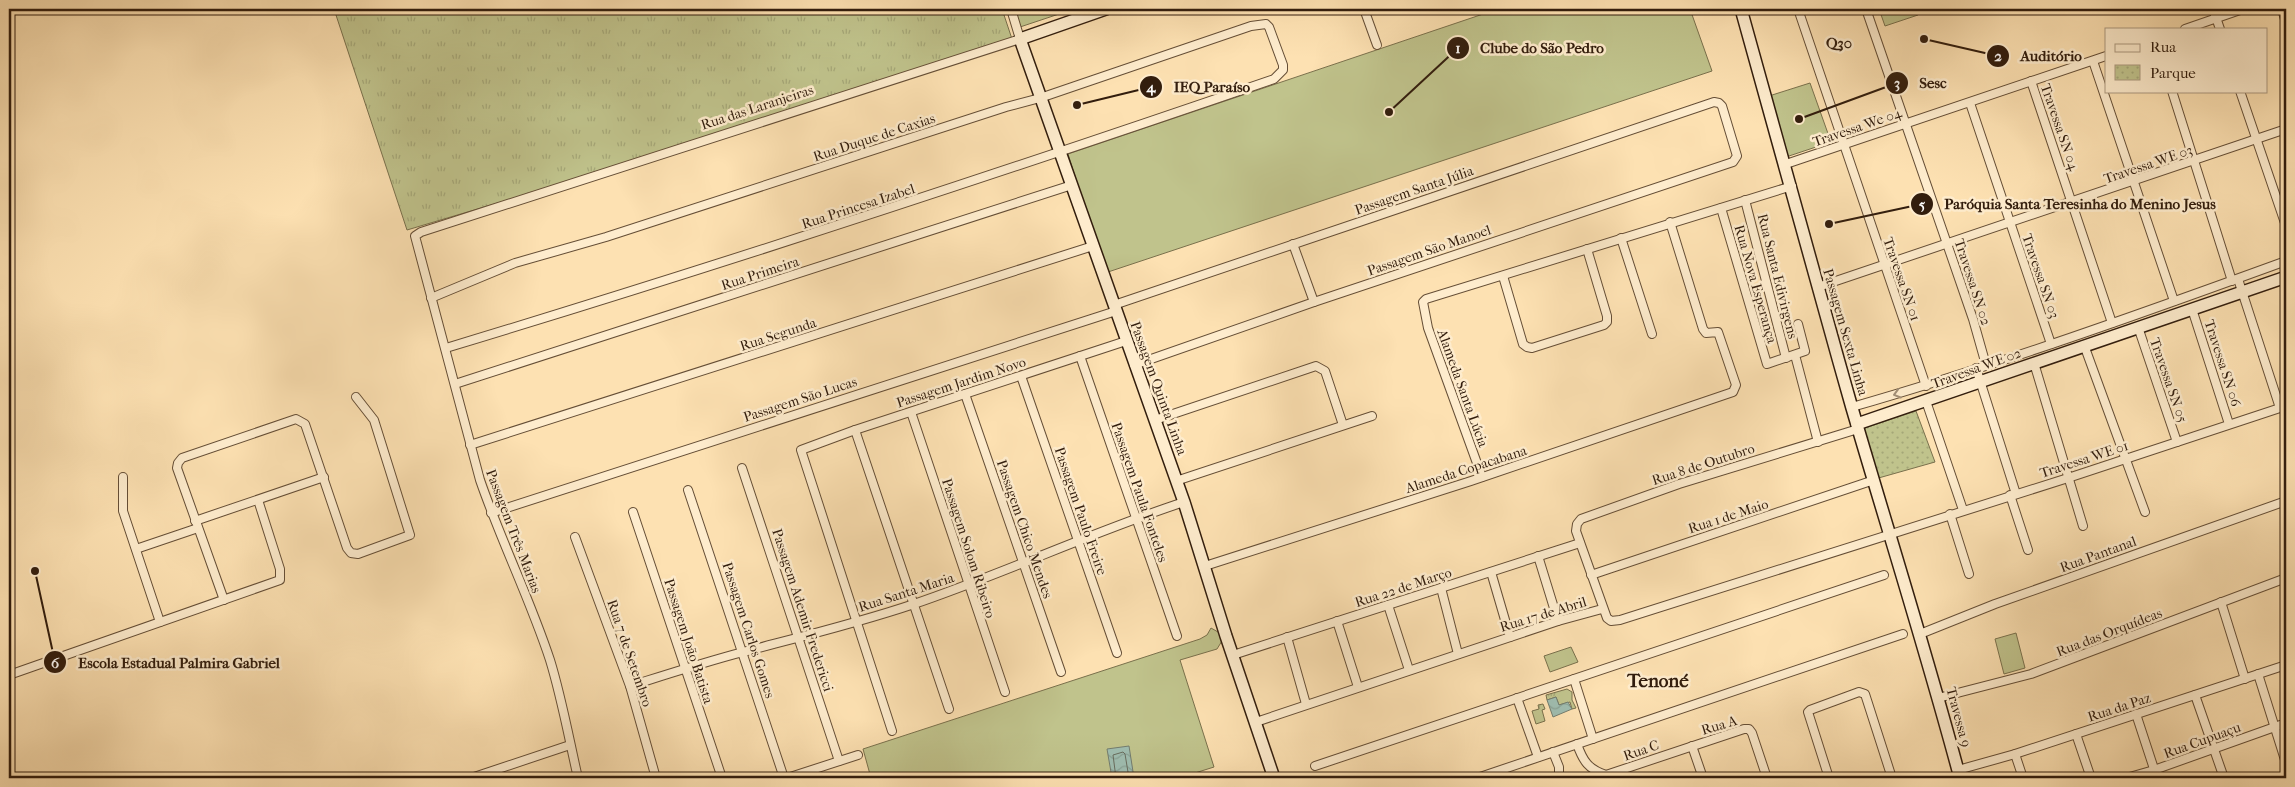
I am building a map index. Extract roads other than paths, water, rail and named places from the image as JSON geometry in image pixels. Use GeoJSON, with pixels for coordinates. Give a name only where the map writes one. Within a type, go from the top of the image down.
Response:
{"type":"FeatureCollection","features":[{"type":"Feature","properties":{"kind":"street","name":"Passagem Quinta Linha"},"geometry":{"type":"LineString","coordinates":[[1010,9],[1134,365],[1184,502],[1274,778]]}},
{"type":"Feature","properties":{"kind":"street","name":"Rua das Laranjeiras"},"geometry":{"type":"LineString","coordinates":[[417,234],[1020,39],[1106,9]]}},
{"type":"Feature","properties":{"kind":"street"},"geometry":{"type":"LineString","coordinates":[[1364,9],[1376,45]]}},
{"type":"Feature","properties":{"kind":"street","name":"Passagem Sexta Linha"},"geometry":{"type":"LineString","coordinates":[[1741,9],[1786,164],[1852,407],[1928,663]]}},
{"type":"Feature","properties":{"kind":"street","name":"Travessa SN 01"},"geometry":{"type":"LineString","coordinates":[[1798,9],[1926,386]]}},
{"type":"Feature","properties":{"kind":"street","name":"Travessa SN 02"},"geometry":{"type":"LineString","coordinates":[[1866,9],[1947,244],[1986,365]]}},
{"type":"Feature","properties":{"kind":"street"},"geometry":{"type":"LineString","coordinates":[[2213,9],[2220,28]]}},
{"type":"Feature","properties":{"kind":"street"},"geometry":{"type":"LineString","coordinates":[[2189,28],[2243,9]]}},
{"type":"Feature","properties":{"kind":"street"},"geometry":{"type":"LineString","coordinates":[[2282,9],[2286,23]]}},
{"type":"Feature","properties":{"kind":"street","name":"Rua Duque de Caxias"},"geometry":{"type":"LineString","coordinates":[[431,298],[515,263],[606,237],[1006,107],[1040,98],[1260,24],[1269,27],[1283,65],[1281,75],[1274,79]]}},
{"type":"Feature","properties":{"kind":"street","name":"Travessa We 04"},"geometry":{"type":"LineString","coordinates":[[1786,164],[2105,56]]}},
{"type":"Feature","properties":{"kind":"street"},"geometry":{"type":"LineString","coordinates":[[2093,61],[2132,182],[2174,301]]}},
{"type":"Feature","properties":{"kind":"street","name":"Rua Princesa Izabel"},"geometry":{"type":"LineString","coordinates":[[446,348],[677,278],[1061,152],[1274,79]]}},
{"type":"Feature","properties":{"kind":"street","name":"Travessa SN 04"},"geometry":{"type":"LineString","coordinates":[[2031,82],[2112,323]]}},
{"type":"Feature","properties":{"kind":"street"},"geometry":{"type":"LineString","coordinates":[[2172,92],[2235,280],[2242,292],[2283,407]]}},
{"type":"Feature","properties":{"kind":"street"},"geometry":{"type":"LineString","coordinates":[[2240,92],[2286,226]]}},
{"type":"Feature","properties":{"kind":"street","name":"Passagem Santa Júlia"},"geometry":{"type":"LineString","coordinates":[[1115,308],[1294,244],[1714,102],[1719,102],[1722,106]]}},
{"type":"Feature","properties":{"kind":"street","name":"Travessa SN 03"},"geometry":{"type":"LineString","coordinates":[[1970,103],[2051,344]]}},
{"type":"Feature","properties":{"kind":"street","name":"Passagem São Manoel"},"geometry":{"type":"LineString","coordinates":[[1134,365],[1314,302],[1733,162],[1737,152],[1722,106]]}},
{"type":"Feature","properties":{"kind":"street","name":"Travessa WE 03"},"geometry":{"type":"LineString","coordinates":[[1818,287],[2286,130]]}},
{"type":"Feature","properties":{"kind":"street","name":"Rua Primeira"},"geometry":{"type":"LineString","coordinates":[[455,384],[1072,185]]}},
{"type":"Feature","properties":{"kind":"street"},"geometry":{"type":"LineString","coordinates":[[1587,249],[1607,316],[1607,322],[1532,348],[1527,347],[1523,344],[1503,276],[1670,222],[1792,186]]}},
{"type":"Feature","properties":{"kind":"street","name":"Rua Santa Edivirgens"},"geometry":{"type":"LineString","coordinates":[[1745,200],[1786,358]]}},
{"type":"Feature","properties":{"kind":"street","name":"Rua Nova Esperança"},"geometry":{"type":"LineString","coordinates":[[1721,208],[1766,362],[1770,364],[1786,358]]}},
{"type":"Feature","properties":{"kind":"street","name":"Alameda Copacabana"},"geometry":{"type":"LineString","coordinates":[[1205,566],[1482,477],[1733,392],[1736,385],[1718,332],[1704,332],[1670,222]]}},
{"type":"Feature","properties":{"kind":"street","name":"Passagem Três Marias"},"geometry":{"type":"LineString","coordinates":[[417,234],[414,238],[446,348],[470,445],[491,513],[533,612],[550,662],[561,700],[578,778]]}},
{"type":"Feature","properties":{"kind":"street"},"geometry":{"type":"LineString","coordinates":[[1621,238],[1652,334]]}},
{"type":"Feature","properties":{"kind":"street"},"geometry":{"type":"LineString","coordinates":[[1294,244],[1314,302]]}},
{"type":"Feature","properties":{"kind":"street","name":"Rua Segunda"},"geometry":{"type":"LineString","coordinates":[[470,445],[1094,246]]}},
{"type":"Feature","properties":{"kind":"street","name":"Travessa WE 02"},"geometry":{"type":"LineString","coordinates":[[1852,407],[1926,386],[2051,344],[2286,261]]}},
{"type":"Feature","properties":{"kind":"street","name":"Alameda Santa Lúcia"},"geometry":{"type":"LineString","coordinates":[[1482,477],[1422,306],[1426,299],[1503,276]]}},
{"type":"Feature","properties":{"kind":"street","name":"Travessa WE 02"},"geometry":{"type":"LineString","coordinates":[[1858,427],[2084,345],[2286,277]]}},
{"type":"Feature","properties":{"kind":"street","name":"Passagem São Lucas"},"geometry":{"type":"LineString","coordinates":[[491,513],[1115,308]]}},
{"type":"Feature","properties":{"kind":"street","name":"Travessa SN 06"},"geometry":{"type":"LineString","coordinates":[[2192,309],[2229,424]]}},
{"type":"Feature","properties":{"kind":"street"},"geometry":{"type":"LineString","coordinates":[[1786,358],[1803,352],[1805,349],[1798,324]]}},
{"type":"Feature","properties":{"kind":"street"},"geometry":{"type":"LineString","coordinates":[[2102,326],[2106,338]]}},
{"type":"Feature","properties":{"kind":"street","name":"Travessa SN 05"},"geometry":{"type":"LineString","coordinates":[[2138,327],[2177,442]]}},
{"type":"Feature","properties":{"kind":"street","name":"Passagem Jardim Novo"},"geometry":{"type":"LineString","coordinates":[[856,622],[801,453],[804,448],[1126,341]]}},
{"type":"Feature","properties":{"kind":"street"},"geometry":{"type":"LineString","coordinates":[[2084,345],[2124,459],[2145,512]]}},
{"type":"Feature","properties":{"kind":"street"},"geometry":{"type":"LineString","coordinates":[[1795,355],[1818,442]]}},
{"type":"Feature","properties":{"kind":"street","name":"Passagem Paula Fonteles"},"geometry":{"type":"LineString","coordinates":[[1080,356],[1177,636]]}},
{"type":"Feature","properties":{"kind":"street"},"geometry":{"type":"LineString","coordinates":[[2034,363],[2084,526]]}},
{"type":"Feature","properties":{"kind":"street"},"geometry":{"type":"LineString","coordinates":[[1155,420],[1316,366],[1325,371],[1343,425]]}},
{"type":"Feature","properties":{"kind":"street"},"geometry":{"type":"LineString","coordinates":[[1976,368],[2028,550]]}},
{"type":"Feature","properties":{"kind":"street","name":"Passagem Paulo Freire"},"geometry":{"type":"LineString","coordinates":[[1021,376],[1117,653]]}},
{"type":"Feature","properties":{"kind":"street","name":"Passagem Chico Mendes"},"geometry":{"type":"LineString","coordinates":[[966,394],[1061,672]]}},
{"type":"Feature","properties":{"kind":"street"},"geometry":{"type":"LineString","coordinates":[[224,600],[177,468],[178,462],[182,458],[296,419],[305,424],[347,548],[351,553],[358,554],[410,535],[374,420],[356,396]]}},
{"type":"Feature","properties":{"kind":"street"},"geometry":{"type":"LineString","coordinates":[[1926,401],[1963,510]]}},
{"type":"Feature","properties":{"kind":"street","name":"Travessa WE 01"},"geometry":{"type":"LineString","coordinates":[[1889,533],[2068,478],[2283,407]]}},
{"type":"Feature","properties":{"kind":"street","name":"Passagem Solom Ribeiro"},"geometry":{"type":"LineString","coordinates":[[911,412],[1005,692]]}},
{"type":"Feature","properties":{"kind":"street"},"geometry":{"type":"LineString","coordinates":[[1176,481],[1372,416]]}},
{"type":"Feature","properties":{"kind":"street","name":"Rua 8 de Outubro"},"geometry":{"type":"LineString","coordinates":[[1602,609],[1576,531],[1577,524],[1581,519],[1679,484],[1818,442],[1858,427]]}},
{"type":"Feature","properties":{"kind":"street"},"geometry":{"type":"LineString","coordinates":[[855,430],[949,709]]}},
{"type":"Feature","properties":{"kind":"street","name":"Passagem Ademir Fredericci"},"geometry":{"type":"LineString","coordinates":[[742,468],[839,761]]}},
{"type":"Feature","properties":{"kind":"street"},"geometry":{"type":"LineString","coordinates":[[122,477],[123,512],[160,622]]}},
{"type":"Feature","properties":{"kind":"street"},"geometry":{"type":"LineString","coordinates":[[136,549],[258,500],[324,477]]}},
{"type":"Feature","properties":{"kind":"street","name":"Rua 1 de Maio"},"geometry":{"type":"LineString","coordinates":[[1591,575],[1874,480]]}},
{"type":"Feature","properties":{"kind":"street","name":"Passagem Carlos Gomes"},"geometry":{"type":"LineString","coordinates":[[688,490],[786,778]]}},
{"type":"Feature","properties":{"kind":"street"},"geometry":{"type":"LineString","coordinates":[[9,675],[280,580],[280,569],[258,500]]}},
{"type":"Feature","properties":{"kind":"street","name":"Rua Santa Maria"},"geometry":{"type":"LineString","coordinates":[[630,686],[686,668],[800,639],[913,605],[1135,518],[1184,502]]}},
{"type":"Feature","properties":{"kind":"street","name":"Rua Pantanal"},"geometry":{"type":"LineString","coordinates":[[1920,634],[2070,577],[2286,502]]}},
{"type":"Feature","properties":{"kind":"street","name":"Passagem João Batista"},"geometry":{"type":"LineString","coordinates":[[633,512],[722,778]]}},
{"type":"Feature","properties":{"kind":"street"},"geometry":{"type":"LineString","coordinates":[[1950,514],[1968,574]]}},
{"type":"Feature","properties":{"kind":"street","name":"Rua 17 de Abril"},"geometry":{"type":"LineString","coordinates":[[1256,722],[1358,686],[1558,621],[1602,609],[1606,618],[1611,621],[1620,620],[1889,533]]}},
{"type":"Feature","properties":{"kind":"street","name":"Rua 7 de Setembro"},"geometry":{"type":"LineString","coordinates":[[575,537],[630,686],[656,778]]}},
{"type":"Feature","properties":{"kind":"street","name":"Rua 22 de Março"},"geometry":{"type":"LineString","coordinates":[[1233,655],[1580,543]]}},
{"type":"Feature","properties":{"kind":"street"},"geometry":{"type":"LineString","coordinates":[[1538,556],[1558,621]]}},
{"type":"Feature","properties":{"kind":"street"},"geometry":{"type":"LineString","coordinates":[[1492,572],[1510,637]]}},
{"type":"Feature","properties":{"kind":"street"},"geometry":{"type":"LineString","coordinates":[[1314,766],[1884,575]]}},
{"type":"Feature","properties":{"kind":"street","name":"Rua das Orquídeas"},"geometry":{"type":"LineString","coordinates":[[1938,698],[2030,674],[2286,578]]}},
{"type":"Feature","properties":{"kind":"street"},"geometry":{"type":"LineString","coordinates":[[1441,588],[1458,654]]}},
{"type":"Feature","properties":{"kind":"street"},"geometry":{"type":"LineString","coordinates":[[2221,602],[2245,679]]}},
{"type":"Feature","properties":{"kind":"street"},"geometry":{"type":"LineString","coordinates":[[1388,605],[1409,670]]}},
{"type":"Feature","properties":{"kind":"street"},"geometry":{"type":"LineString","coordinates":[[1338,621],[1358,686]]}},
{"type":"Feature","properties":{"kind":"street"},"geometry":{"type":"LineString","coordinates":[[856,622],[892,731]]}},
{"type":"Feature","properties":{"kind":"street"},"geometry":{"type":"LineString","coordinates":[[1477,778],[1903,634]]}},
{"type":"Feature","properties":{"kind":"street"},"geometry":{"type":"LineString","coordinates":[[1287,637],[1306,704]]}},
{"type":"Feature","properties":{"kind":"street","name":"Travessa 9"},"geometry":{"type":"LineString","coordinates":[[1928,663],[1959,774]]}},
{"type":"Feature","properties":{"kind":"street","name":"Rua da Paz"},"geometry":{"type":"LineString","coordinates":[[1959,774],[2286,665]]}},
{"type":"Feature","properties":{"kind":"street"},"geometry":{"type":"LineString","coordinates":[[2258,674],[2286,763]]}},
{"type":"Feature","properties":{"kind":"street"},"geometry":{"type":"LineString","coordinates":[[1574,679],[1593,739]]}},
{"type":"Feature","properties":{"kind":"street"},"geometry":{"type":"LineString","coordinates":[[1829,778],[1809,716],[1810,710],[1859,692],[1865,694],[1892,778]]}},
{"type":"Feature","properties":{"kind":"street"},"geometry":{"type":"LineString","coordinates":[[2195,695],[2224,778]]}},
{"type":"Feature","properties":{"kind":"street"},"geometry":{"type":"LineString","coordinates":[[1517,698],[1538,758]]}},
{"type":"Feature","properties":{"kind":"street"},"geometry":{"type":"LineString","coordinates":[[2136,714],[2156,774]]}},
{"type":"Feature","properties":{"kind":"street","name":"Rua Cupuaçu"},"geometry":{"type":"LineString","coordinates":[[2126,778],[2156,774],[2214,749],[2286,723]]}},
{"type":"Feature","properties":{"kind":"street","name":"Rua A"},"geometry":{"type":"LineString","coordinates":[[1692,746],[1749,729],[1767,778]]}},
{"type":"Feature","properties":{"kind":"street"},"geometry":{"type":"LineString","coordinates":[[2076,734],[2091,778]]}},
{"type":"Feature","properties":{"kind":"street"},"geometry":{"type":"LineString","coordinates":[[1577,744],[1586,765],[1595,772],[1606,775]]}},
{"type":"Feature","properties":{"kind":"street"},"geometry":{"type":"LineString","coordinates":[[471,778],[570,745]]}},
{"type":"Feature","properties":{"kind":"street"},"geometry":{"type":"LineString","coordinates":[[1692,746],[1703,778]]}},
{"type":"Feature","properties":{"kind":"street","name":"Rua C"},"geometry":{"type":"LineString","coordinates":[[1597,778],[1692,746]]}},
{"type":"Feature","properties":{"kind":"street"},"geometry":{"type":"LineString","coordinates":[[1553,752],[1559,767],[1559,778]]}},
{"type":"Feature","properties":{"kind":"street"},"geometry":{"type":"LineString","coordinates":[[2015,754],[2023,778]]}},
{"type":"Feature","properties":{"kind":"street"},"geometry":{"type":"LineString","coordinates":[[786,778],[858,755]]}},
{"type":"Feature","properties":{"kind":"street"},"geometry":{"type":"LineString","coordinates":[[498,770],[500,778]]}},
{"type":"Feature","properties":{"kind":"water"},"geometry":{"type":"Polygon","coordinates":[[[1556,697],[1559,705],[1568,702],[1572,709],[1553,717],[1547,700],[1556,697]]]}},
{"type":"Feature","properties":{"kind":"water"},"geometry":{"type":"Polygon","coordinates":[[[1129,746],[1134,778],[1112,778],[1107,749],[1129,746]]]}},
{"type":"Feature","properties":{"kind":"place","name":"Auditório"},"geometry":{"type":"Point","coordinates":[1924,39]}},
{"type":"Feature","properties":{"kind":"place","name":"IEQ Paraíso"},"geometry":{"type":"Point","coordinates":[1077,105]}},
{"type":"Feature","properties":{"kind":"place","name":"Clube do São Pedro"},"geometry":{"type":"Point","coordinates":[1389,112]}},
{"type":"Feature","properties":{"kind":"place","name":"Sesc"},"geometry":{"type":"Point","coordinates":[1799,119]}},
{"type":"Feature","properties":{"kind":"place","name":"Paróquia Santa Teresinha do Menino Jesus"},"geometry":{"type":"Point","coordinates":[1829,224]}},
{"type":"Feature","properties":{"kind":"place","name":"Escola Estadual Palmira Gabriel"},"geometry":{"type":"Point","coordinates":[35,571]}},
{"type":"Feature","properties":{"kind":"district","name":"Q30"},"geometry":{"type":"Point","coordinates":[1839,43]}},
{"type":"Feature","properties":{"kind":"district","name":"Tenoné"},"geometry":{"type":"Point","coordinates":[1658,680]}}]}
